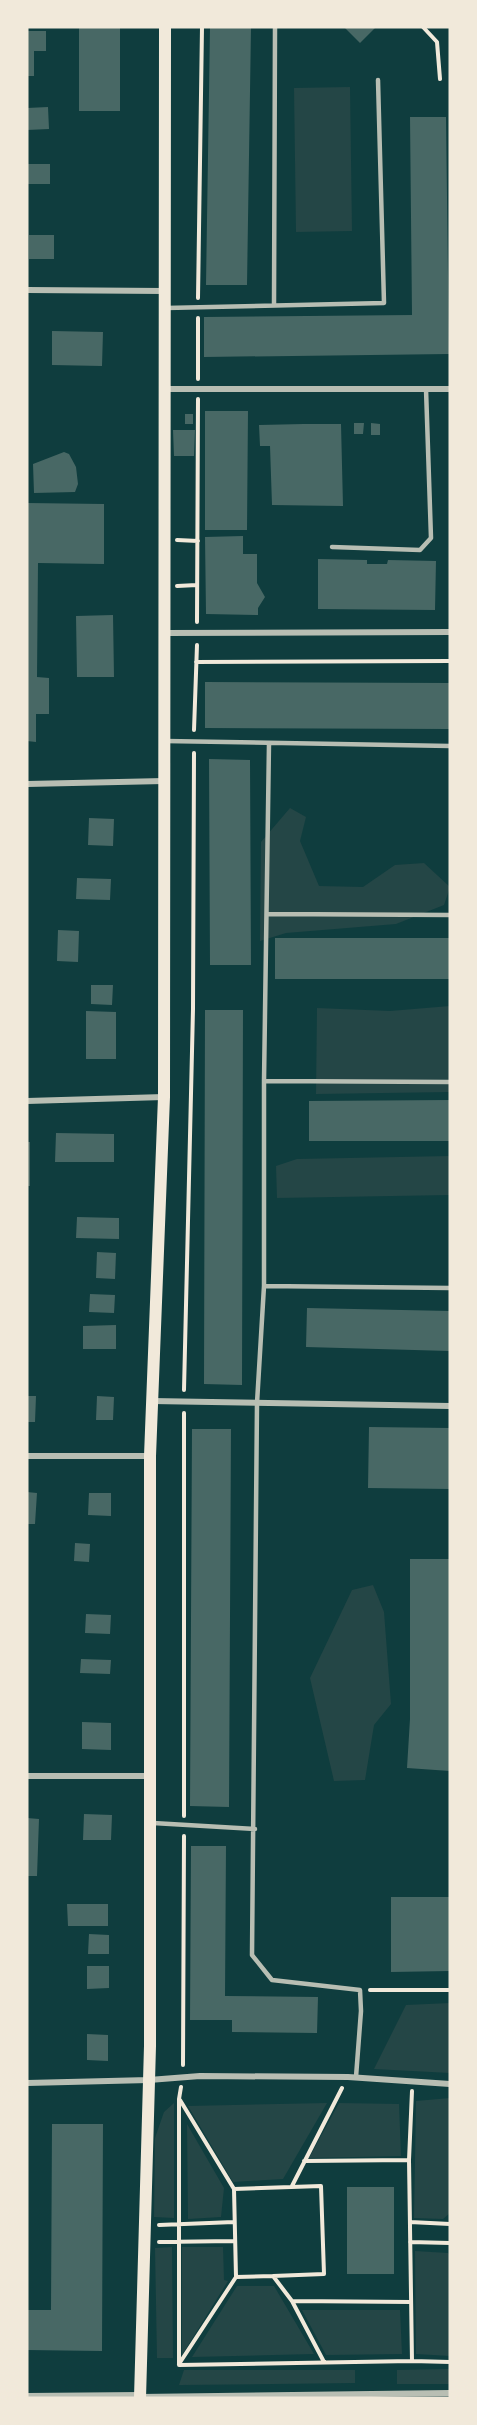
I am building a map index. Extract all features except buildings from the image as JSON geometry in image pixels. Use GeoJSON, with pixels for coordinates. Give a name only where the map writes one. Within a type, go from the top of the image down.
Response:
{"type":"FeatureCollection","features":[{"type":"Feature","properties":{"kind":"main road"},"geometry":{"type":"LineString","coordinates":[[140,2397],[149,2080],[150,1456],[164,1097],[165,27]]}},
{"type":"Feature","properties":{"kind":"street"},"geometry":{"type":"LineString","coordinates":[[27,290],[165,291]]}},
{"type":"Feature","properties":{"kind":"street"},"geometry":{"type":"LineString","coordinates":[[164,389],[450,389]]}},
{"type":"Feature","properties":{"kind":"street"},"geometry":{"type":"LineString","coordinates":[[165,633],[450,632]]}},
{"type":"Feature","properties":{"kind":"street"},"geometry":{"type":"LineString","coordinates":[[27,784],[164,782]]}},
{"type":"Feature","properties":{"kind":"street"},"geometry":{"type":"LineString","coordinates":[[27,1101],[164,1097]]}},
{"type":"Feature","properties":{"kind":"street"},"geometry":{"type":"LineString","coordinates":[[152,1401],[450,1406]]}},
{"type":"Feature","properties":{"kind":"street"},"geometry":{"type":"LineString","coordinates":[[27,1456],[150,1456]]}},
{"type":"Feature","properties":{"kind":"street"},"geometry":{"type":"LineString","coordinates":[[27,1776],[151,1776]]}},
{"type":"Feature","properties":{"kind":"street"},"geometry":{"type":"LineString","coordinates":[[27,2083],[183,2077],[356,2077],[450,2084]]}},
{"type":"Feature","properties":{"kind":"street"},"geometry":{"type":"LineString","coordinates":[[27,2398],[429,2396],[450,2393]]}},
{"type":"Feature","properties":{"kind":"lane"},"geometry":{"type":"LineString","coordinates":[[274,305],[275,27]]}},
{"type":"Feature","properties":{"kind":"lane"},"geometry":{"type":"LineString","coordinates":[[165,308],[384,303],[378,80]]}},
{"type":"Feature","properties":{"kind":"lane"},"geometry":{"type":"LineString","coordinates":[[332,547],[420,550],[431,538],[426,389]]}},
{"type":"Feature","properties":{"kind":"lane"},"geometry":{"type":"LineString","coordinates":[[164,741],[450,746]]}},
{"type":"Feature","properties":{"kind":"lane"},"geometry":{"type":"LineString","coordinates":[[270,743],[264,1081],[264,1286],[257,1403],[255,1829],[252,1956],[272,1980],[360,1990],[361,2011],[356,2077]]}},
{"type":"Feature","properties":{"kind":"lane"},"geometry":{"type":"LineString","coordinates":[[268,914],[450,915]]}},
{"type":"Feature","properties":{"kind":"lane"},"geometry":{"type":"LineString","coordinates":[[264,1081],[450,1082]]}},
{"type":"Feature","properties":{"kind":"lane"},"geometry":{"type":"LineString","coordinates":[[264,1286],[450,1288]]}},
{"type":"Feature","properties":{"kind":"lane"},"geometry":{"type":"LineString","coordinates":[[151,1823],[255,1829]]}},
{"type":"Feature","properties":{"kind":"path"},"geometry":{"type":"LineString","coordinates":[[179,2366],[179,2099],[183,2077],[184,1402],[193,1009],[202,27]]}},
{"type":"Feature","properties":{"kind":"path"},"geometry":{"type":"LineString","coordinates":[[423,27],[437,42],[440,79]]}},
{"type":"Feature","properties":{"kind":"path"},"geometry":{"type":"LineString","coordinates":[[196,662],[450,662]]}},
{"type":"Feature","properties":{"kind":"path"},"geometry":{"type":"LineString","coordinates":[[360,1990],[450,1990]]}},
{"type":"Feature","properties":{"kind":"path"},"geometry":{"type":"LineString","coordinates":[[292,2186],[348,2077]]}},
{"type":"Feature","properties":{"kind":"path"},"geometry":{"type":"LineString","coordinates":[[412,2082],[410,2160],[412,2361]]}},
{"type":"Feature","properties":{"kind":"path"},"geometry":{"type":"LineString","coordinates":[[179,2099],[234,2189],[236,2277],[179,2366]]}},
{"type":"Feature","properties":{"kind":"path"},"geometry":{"type":"LineString","coordinates":[[304,2161],[410,2160]]}},
{"type":"Feature","properties":{"kind":"path"},"geometry":{"type":"LineString","coordinates":[[234,2189],[321,2186],[324,2274],[236,2277]]}},
{"type":"Feature","properties":{"kind":"path"},"geometry":{"type":"LineString","coordinates":[[146,2226],[234,2222]]}},
{"type":"Feature","properties":{"kind":"path"},"geometry":{"type":"LineString","coordinates":[[410,2222],[450,2224]]}},
{"type":"Feature","properties":{"kind":"path"},"geometry":{"type":"LineString","coordinates":[[145,2242],[234,2241]]}},
{"type":"Feature","properties":{"kind":"path"},"geometry":{"type":"LineString","coordinates":[[410,2242],[450,2243]]}},
{"type":"Feature","properties":{"kind":"path"},"geometry":{"type":"LineString","coordinates":[[273,2276],[292,2301],[324,2362]]}},
{"type":"Feature","properties":{"kind":"path"},"geometry":{"type":"LineString","coordinates":[[292,2301],[411,2302]]}},
{"type":"Feature","properties":{"kind":"path"},"geometry":{"type":"LineString","coordinates":[[179,2366],[324,2362],[450,2362]]}},
{"type":"Feature","properties":{"kind":"shaded area"},"geometry":{"type":"Polygon","coordinates":[[[350,87],[352,231],[296,232],[294,88],[350,87]]]}},
{"type":"Feature","properties":{"kind":"shaded area"},"geometry":{"type":"Polygon","coordinates":[[[290,808],[306,817],[300,841],[319,886],[363,887],[395,865],[424,863],[450,887],[444,905],[396,924],[286,933],[260,941],[261,842],[290,808]]]}},
{"type":"Feature","properties":{"kind":"shaded area"},"geometry":{"type":"Polygon","coordinates":[[[450,1006],[450,1092],[316,1094],[317,1008],[390,1011],[450,1006]]]}},
{"type":"Feature","properties":{"kind":"shaded area"},"geometry":{"type":"Polygon","coordinates":[[[450,1156],[450,1195],[277,1198],[276,1166],[297,1159],[450,1156]]]}},
{"type":"Feature","properties":{"kind":"shaded area"},"geometry":{"type":"Polygon","coordinates":[[[373,1585],[384,1612],[391,1704],[374,1725],[365,1780],[334,1781],[310,1678],[352,1590],[373,1585]]]}},
{"type":"Feature","properties":{"kind":"shaded area"},"geometry":{"type":"Polygon","coordinates":[[[450,2003],[450,2073],[374,2069],[406,2005],[450,2003]]]}},
{"type":"Feature","properties":{"kind":"shaded area"},"geometry":{"type":"Polygon","coordinates":[[[450,2098],[450,2213],[443,2219],[414,2218],[416,2101],[450,2098]]]}},
{"type":"Feature","properties":{"kind":"shaded area"},"geometry":{"type":"Polygon","coordinates":[[[174,2103],[174,2218],[154,2217],[155,2138],[164,2112],[174,2103]]]}},
{"type":"Feature","properties":{"kind":"shaded area"},"geometry":{"type":"Polygon","coordinates":[[[327,2103],[283,2179],[233,2182],[188,2106],[327,2103]]]}},
{"type":"Feature","properties":{"kind":"shaded area"},"geometry":{"type":"Polygon","coordinates":[[[339,2103],[399,2104],[401,2156],[309,2158],[339,2103]]]}},
{"type":"Feature","properties":{"kind":"shaded area"},"geometry":{"type":"Polygon","coordinates":[[[187,2124],[224,2188],[221,2217],[188,2219],[187,2124]]]}},
{"type":"Feature","properties":{"kind":"shaded area"},"geometry":{"type":"Polygon","coordinates":[[[172,2247],[173,2358],[157,2358],[155,2248],[172,2247]]]}},
{"type":"Feature","properties":{"kind":"shaded area"},"geometry":{"type":"Polygon","coordinates":[[[182,2247],[223,2247],[224,2280],[228,2281],[182,2355],[182,2247]]]}},
{"type":"Feature","properties":{"kind":"shaded area"},"geometry":{"type":"Polygon","coordinates":[[[415,2251],[450,2255],[450,2356],[416,2354],[415,2251]]]}},
{"type":"Feature","properties":{"kind":"shaded area"},"geometry":{"type":"Polygon","coordinates":[[[237,2286],[274,2286],[314,2354],[192,2357],[237,2286]]]}},
{"type":"Feature","properties":{"kind":"shaded area"},"geometry":{"type":"Polygon","coordinates":[[[302,2310],[400,2310],[402,2354],[326,2355],[302,2310]]]}},
{"type":"Feature","properties":{"kind":"shaded area"},"geometry":{"type":"Polygon","coordinates":[[[450,2369],[450,2384],[397,2384],[397,2370],[450,2369]]]}},
{"type":"Feature","properties":{"kind":"shaded area"},"geometry":{"type":"Polygon","coordinates":[[[184,2370],[355,2370],[355,2383],[179,2385],[184,2370]]]}}]}
